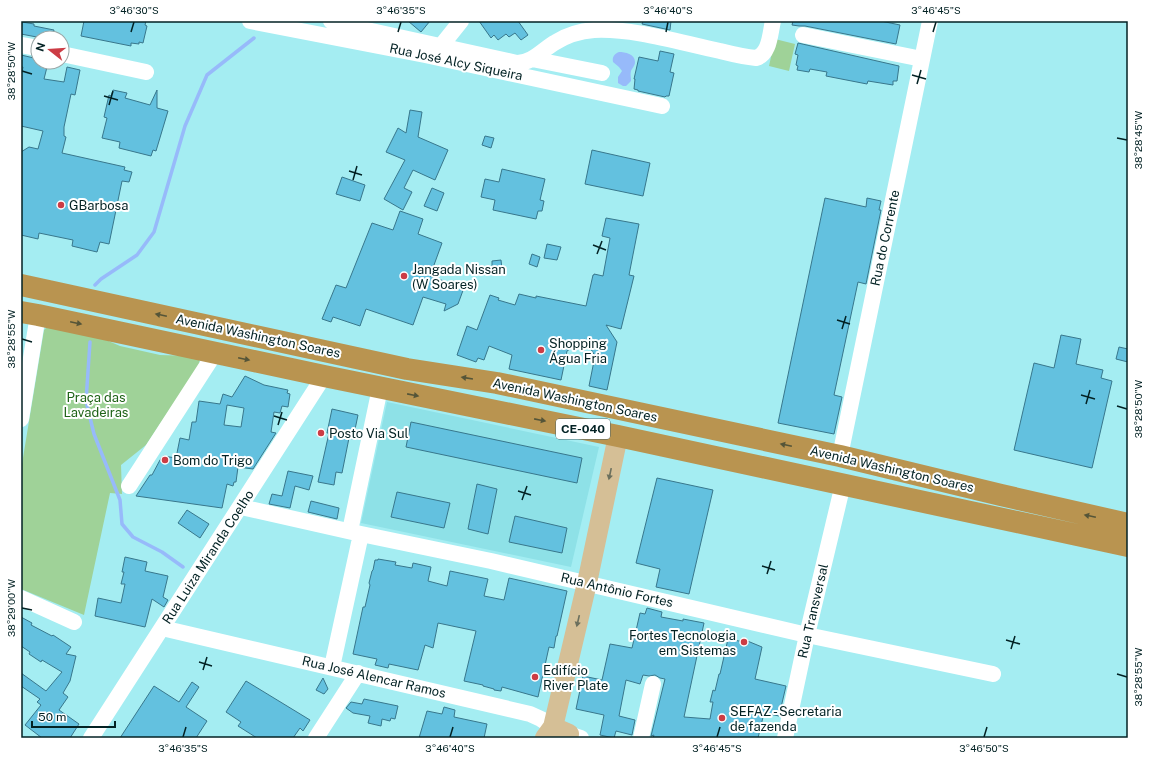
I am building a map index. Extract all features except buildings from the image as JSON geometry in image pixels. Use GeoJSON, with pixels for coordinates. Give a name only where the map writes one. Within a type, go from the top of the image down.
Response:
{"type":"FeatureCollection","features":[{"type":"Feature","properties":{"kind":"highway","name":"Avenida Washington Soares"},"geometry":{"type":"LineString","coordinates":[[21,285],[407,369],[497,383],[840,456],[1002,496],[1128,524]]}},
{"type":"Feature","properties":{"kind":"highway","name":"Avenida Washington Soares"},"geometry":{"type":"LineString","coordinates":[[30,313],[380,388],[618,436],[1128,546]]}},
{"type":"Feature","properties":{"kind":"main road"},"geometry":{"type":"LineString","coordinates":[[563,735],[587,583],[618,436]]}},
{"type":"Feature","properties":{"kind":"street","name":"Rua José Alcy Siqueira"},"geometry":{"type":"LineString","coordinates":[[250,21],[425,55],[662,106]]}},
{"type":"Feature","properties":{"kind":"street"},"geometry":{"type":"LineString","coordinates":[[331,21],[517,63],[524,63],[532,59],[557,41],[574,34],[592,30],[612,30],[635,27],[756,58],[761,57],[767,47],[773,21]]}},
{"type":"Feature","properties":{"kind":"street"},"geometry":{"type":"LineString","coordinates":[[441,46],[461,21]]}},
{"type":"Feature","properties":{"kind":"street","name":"Rua do Corrente"},"geometry":{"type":"LineString","coordinates":[[840,456],[930,21]]}},
{"type":"Feature","properties":{"kind":"street"},"geometry":{"type":"LineString","coordinates":[[802,35],[922,59]]}},
{"type":"Feature","properties":{"kind":"street"},"geometry":{"type":"LineString","coordinates":[[70,56],[146,72]]}},
{"type":"Feature","properties":{"kind":"street"},"geometry":{"type":"LineString","coordinates":[[532,59],[602,73]]}},
{"type":"Feature","properties":{"kind":"street"},"geometry":{"type":"LineString","coordinates":[[21,419],[30,313]]}},
{"type":"Feature","properties":{"kind":"street"},"geometry":{"type":"LineString","coordinates":[[129,486],[215,353]]}},
{"type":"Feature","properties":{"kind":"street","name":"Rua Luiza Miranda Coelho"},"geometry":{"type":"LineString","coordinates":[[91,738],[324,376]]}},
{"type":"Feature","properties":{"kind":"street"},"geometry":{"type":"LineString","coordinates":[[332,667],[380,388]]}},
{"type":"Feature","properties":{"kind":"street","name":"Rua Transversal"},"geometry":{"type":"LineString","coordinates":[[785,738],[807,635],[843,484]]}},
{"type":"Feature","properties":{"kind":"street","name":"Rua Antônio Fortes"},"geometry":{"type":"LineString","coordinates":[[240,507],[491,561],[807,635],[994,674]]}},
{"type":"Feature","properties":{"kind":"street"},"geometry":{"type":"LineString","coordinates":[[21,598],[74,622]]}},
{"type":"Feature","properties":{"kind":"street","name":"Rua José Alencar Ramos"},"geometry":{"type":"LineString","coordinates":[[162,628],[530,714],[541,719],[563,735]]}},
{"type":"Feature","properties":{"kind":"street"},"geometry":{"type":"LineString","coordinates":[[316,738],[358,673]]}},
{"type":"Feature","properties":{"kind":"street"},"geometry":{"type":"LineString","coordinates":[[641,738],[653,684]]}},
{"type":"Feature","properties":{"kind":"shaded area"},"geometry":{"type":"Polygon","coordinates":[[[619,52],[632,55],[635,59],[635,65],[631,70],[631,81],[626,86],[618,83],[618,77],[622,71],[613,62],[614,56],[619,52]]]}},
{"type":"Feature","properties":{"kind":"shaded area"},"geometry":{"type":"Polygon","coordinates":[[[387,402],[599,447],[571,567],[361,523],[387,402]]]}},
{"type":"Feature","properties":{"kind":"green space"},"geometry":{"type":"Polygon","coordinates":[[[775,39],[795,44],[789,71],[769,66],[775,39]]]}},
{"type":"Feature","properties":{"kind":"green space","name":"Praça das Lavadeiras"},"geometry":{"type":"Polygon","coordinates":[[[48,326],[97,336],[120,346],[160,355],[191,356],[199,360],[200,364],[146,445],[121,465],[122,494],[110,493],[84,615],[21,589],[21,470],[44,330],[48,326]]]}},
{"type":"Feature","properties":{"kind":"waterway"},"geometry":{"type":"LineString","coordinates":[[95,285],[101,279],[137,255],[154,232],[185,126],[207,75],[254,38]]}},
{"type":"Feature","properties":{"kind":"waterway"},"geometry":{"type":"LineString","coordinates":[[90,342],[86,401],[94,434],[120,500],[122,524],[133,537],[162,552],[183,567]]}},
{"type":"Feature","properties":{"kind":"place","name":"GBarbosa"},"geometry":{"type":"Point","coordinates":[61,205]}},
{"type":"Feature","properties":{"kind":"place","name":"Jangada Nissan (W Soares)"},"geometry":{"type":"Point","coordinates":[404,276]}},
{"type":"Feature","properties":{"kind":"place","name":"Shopping Água Fria"},"geometry":{"type":"Point","coordinates":[541,350]}},
{"type":"Feature","properties":{"kind":"place","name":"Posto Via Sul"},"geometry":{"type":"Point","coordinates":[321,433]}},
{"type":"Feature","properties":{"kind":"place","name":"Bom do Trigo"},"geometry":{"type":"Point","coordinates":[165,460]}},
{"type":"Feature","properties":{"kind":"place","name":"Fortes Tecnologia em Sistemas"},"geometry":{"type":"Point","coordinates":[744,642]}},
{"type":"Feature","properties":{"kind":"place","name":"Edifício River Plate"},"geometry":{"type":"Point","coordinates":[535,677]}},
{"type":"Feature","properties":{"kind":"place","name":"SEFAZ - Secretaria de fazenda"},"geometry":{"type":"Point","coordinates":[722,718]}}]}
